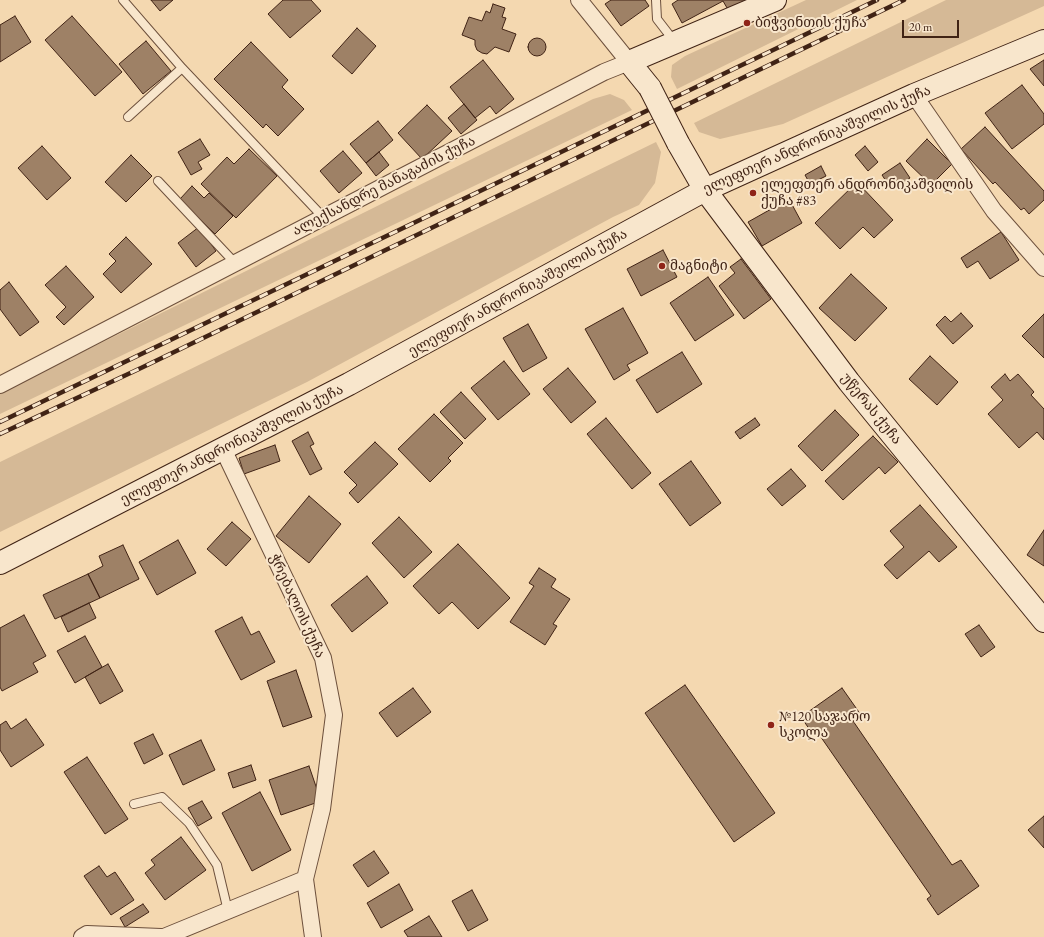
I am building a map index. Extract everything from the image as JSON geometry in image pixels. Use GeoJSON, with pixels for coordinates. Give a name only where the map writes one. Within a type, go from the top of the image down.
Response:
{"type":"FeatureCollection","features":[{"type":"Feature","properties":{"kind":"main road","name":"ალექსანდრე მანაგაძის ქუჩა"},"geometry":{"type":"LineString","coordinates":[[629,62],[775,0]]}},
{"type":"Feature","properties":{"kind":"main road","name":"ელეფთერ ანდრონიკაშვილის ქუჩა"},"geometry":{"type":"LineString","coordinates":[[0,563],[349,384],[705,190],[914,95],[1044,41]]}},
{"type":"Feature","properties":{"kind":"main road","name":"უწერას ქუჩა"},"geometry":{"type":"LineString","coordinates":[[629,62],[650,88],[678,143],[705,190],[848,382],[1044,621]]}},
{"type":"Feature","properties":{"kind":"street"},"geometry":{"type":"LineString","coordinates":[[580,0],[629,62]]}},
{"type":"Feature","properties":{"kind":"street","name":"ალექსანდრე მანაგაძის ქუჩა"},"geometry":{"type":"LineString","coordinates":[[0,385],[604,72],[629,62]]}},
{"type":"Feature","properties":{"kind":"street"},"geometry":{"type":"LineString","coordinates":[[914,95],[994,211],[1044,268]]}},
{"type":"Feature","properties":{"kind":"street","name":"ჭრებალოს ქუჩა"},"geometry":{"type":"LineString","coordinates":[[223,449],[320,651],[325,665],[334,715],[322,810],[305,879],[313,937]]}},
{"type":"Feature","properties":{"kind":"street"},"geometry":{"type":"LineString","coordinates":[[164,937],[305,879]]}},
{"type":"Feature","properties":{"kind":"street"},"geometry":{"type":"LineString","coordinates":[[82,937],[87,934],[161,937]]}},
{"type":"Feature","properties":{"kind":"lane"},"geometry":{"type":"LineString","coordinates":[[123,0],[182,68],[324,217]]}},
{"type":"Feature","properties":{"kind":"lane"},"geometry":{"type":"LineString","coordinates":[[656,0],[657,19],[675,42]]}},
{"type":"Feature","properties":{"kind":"lane"},"geometry":{"type":"LineString","coordinates":[[128,117],[182,68]]}},
{"type":"Feature","properties":{"kind":"lane"},"geometry":{"type":"LineString","coordinates":[[158,181],[235,263]]}},
{"type":"Feature","properties":{"kind":"lane"},"geometry":{"type":"LineString","coordinates":[[134,804],[162,797],[189,823],[217,865],[228,911]]}},
{"type":"Feature","properties":{"kind":"shaded area"},"geometry":{"type":"Polygon","coordinates":[[[806,0],[857,0],[677,89],[671,77],[672,65],[685,56],[806,0]]]}},
{"type":"Feature","properties":{"kind":"shaded area"},"geometry":{"type":"Polygon","coordinates":[[[946,0],[1044,0],[1044,6],[783,124],[720,139],[699,132],[694,123],[946,0]]]}},
{"type":"Feature","properties":{"kind":"shaded area"},"geometry":{"type":"Polygon","coordinates":[[[610,94],[624,100],[632,110],[0,414],[0,393],[593,99],[610,94]]]}},
{"type":"Feature","properties":{"kind":"shaded area"},"geometry":{"type":"Polygon","coordinates":[[[656,142],[661,152],[655,183],[639,205],[613,217],[307,382],[0,532],[0,462],[656,142]]]}},
{"type":"Feature","properties":{"kind":"building"},"geometry":{"type":"Polygon","coordinates":[[[151,0],[173,0],[160,11],[151,0]]]}},
{"type":"Feature","properties":{"kind":"building"},"geometry":{"type":"Polygon","coordinates":[[[283,0],[311,0],[321,11],[290,38],[268,14],[283,0]]]}},
{"type":"Feature","properties":{"kind":"building"},"geometry":{"type":"Polygon","coordinates":[[[611,0],[645,0],[649,6],[621,26],[605,4],[611,0]]]}},
{"type":"Feature","properties":{"kind":"building"},"geometry":{"type":"Polygon","coordinates":[[[678,0],[751,0],[730,13],[723,1],[682,23],[672,4],[678,0]]]}},
{"type":"Feature","properties":{"kind":"building"},"geometry":{"type":"Polygon","coordinates":[[[493,4],[505,8],[502,17],[506,18],[502,29],[516,34],[509,52],[495,47],[487,54],[482,53],[477,50],[475,40],[462,35],[469,17],[482,21],[486,11],[490,13],[493,4]]]}},
{"type":"Feature","properties":{"kind":"building"},"geometry":{"type":"Polygon","coordinates":[[[15,16],[31,42],[0,62],[0,25],[15,16]]]}},
{"type":"Feature","properties":{"kind":"building"},"geometry":{"type":"Polygon","coordinates":[[[72,16],[122,72],[95,96],[45,40],[72,16]]]}},
{"type":"Feature","properties":{"kind":"building"},"geometry":{"type":"Polygon","coordinates":[[[357,28],[376,46],[352,74],[332,56],[357,28]]]}},
{"type":"Feature","properties":{"kind":"building"},"geometry":{"type":"Polygon","coordinates":[[[537,38],[543,41],[546,47],[543,53],[537,56],[531,53],[528,47],[531,41],[537,38]]]}},
{"type":"Feature","properties":{"kind":"building"},"geometry":{"type":"Polygon","coordinates":[[[146,41],[171,71],[143,94],[119,64],[146,41]]]}},
{"type":"Feature","properties":{"kind":"building"},"geometry":{"type":"Polygon","coordinates":[[[251,42],[288,80],[282,87],[304,109],[278,136],[266,124],[263,128],[214,79],[251,42]]]}},
{"type":"Feature","properties":{"kind":"building"},"geometry":{"type":"Polygon","coordinates":[[[483,60],[514,99],[496,114],[490,106],[475,118],[450,87],[483,60]]]}},
{"type":"Feature","properties":{"kind":"building"},"geometry":{"type":"Polygon","coordinates":[[[1044,60],[1044,86],[1030,69],[1044,60]]]}},
{"type":"Feature","properties":{"kind":"building"},"geometry":{"type":"Polygon","coordinates":[[[1022,85],[1044,114],[1044,124],[1012,149],[985,113],[1022,85]]]}},
{"type":"Feature","properties":{"kind":"building"},"geometry":{"type":"Polygon","coordinates":[[[464,104],[477,120],[461,134],[448,118],[464,104]]]}},
{"type":"Feature","properties":{"kind":"building"},"geometry":{"type":"Polygon","coordinates":[[[427,105],[452,131],[422,159],[398,133],[427,105]]]}},
{"type":"Feature","properties":{"kind":"building"},"geometry":{"type":"Polygon","coordinates":[[[378,121],[393,140],[366,163],[350,144],[378,121]]]}},
{"type":"Feature","properties":{"kind":"building"},"geometry":{"type":"Polygon","coordinates":[[[985,127],[1044,191],[1044,200],[1029,214],[1024,208],[1021,210],[995,182],[993,184],[961,149],[985,127]]]}},
{"type":"Feature","properties":{"kind":"building"},"geometry":{"type":"Polygon","coordinates":[[[200,139],[210,155],[198,162],[202,169],[191,175],[178,152],[200,139]]]}},
{"type":"Feature","properties":{"kind":"building"},"geometry":{"type":"Polygon","coordinates":[[[927,139],[952,164],[931,185],[906,161],[927,139]]]}},
{"type":"Feature","properties":{"kind":"building"},"geometry":{"type":"Polygon","coordinates":[[[42,146],[71,178],[47,200],[18,168],[42,146]]]}},
{"type":"Feature","properties":{"kind":"building"},"geometry":{"type":"Polygon","coordinates":[[[865,146],[878,162],[868,171],[855,155],[865,146]]]}},
{"type":"Feature","properties":{"kind":"building"},"geometry":{"type":"Polygon","coordinates":[[[249,149],[277,176],[236,218],[201,184],[227,157],[234,164],[249,149]]]}},
{"type":"Feature","properties":{"kind":"building"},"geometry":{"type":"Polygon","coordinates":[[[343,151],[362,173],[339,193],[320,171],[343,151]]]}},
{"type":"Feature","properties":{"kind":"building"},"geometry":{"type":"Polygon","coordinates":[[[379,152],[389,165],[376,176],[366,163],[379,152]]]}},
{"type":"Feature","properties":{"kind":"building"},"geometry":{"type":"Polygon","coordinates":[[[131,155],[152,176],[126,202],[105,182],[131,155]]]}},
{"type":"Feature","properties":{"kind":"building"},"geometry":{"type":"Polygon","coordinates":[[[900,163],[910,178],[892,190],[882,175],[900,163]]]}},
{"type":"Feature","properties":{"kind":"building"},"geometry":{"type":"Polygon","coordinates":[[[821,166],[826,176],[810,184],[805,175],[821,166]]]}},
{"type":"Feature","properties":{"kind":"building"},"geometry":{"type":"Polygon","coordinates":[[[857,182],[893,220],[874,238],[863,227],[840,249],[815,223],[857,182]]]}},
{"type":"Feature","properties":{"kind":"building"},"geometry":{"type":"Polygon","coordinates":[[[192,186],[204,198],[209,193],[233,216],[215,234],[180,199],[192,186]]]}},
{"type":"Feature","properties":{"kind":"building"},"geometry":{"type":"Polygon","coordinates":[[[789,199],[802,223],[762,246],[748,222],[789,199]]]}},
{"type":"Feature","properties":{"kind":"building"},"geometry":{"type":"Polygon","coordinates":[[[199,227],[216,251],[196,267],[178,243],[199,227]]]}},
{"type":"Feature","properties":{"kind":"building"},"geometry":{"type":"Polygon","coordinates":[[[1001,232],[1019,260],[990,279],[978,261],[967,268],[961,258],[1001,232]]]}},
{"type":"Feature","properties":{"kind":"building"},"geometry":{"type":"Polygon","coordinates":[[[126,237],[152,264],[121,293],[103,274],[116,261],[109,254],[126,237]]]}},
{"type":"Feature","properties":{"kind":"building"},"geometry":{"type":"Polygon","coordinates":[[[663,250],[677,277],[641,296],[627,269],[663,250]]]}},
{"type":"Feature","properties":{"kind":"building"},"geometry":{"type":"Polygon","coordinates":[[[741,259],[771,299],[744,319],[719,286],[735,273],[730,267],[741,259]]]}},
{"type":"Feature","properties":{"kind":"building"},"geometry":{"type":"Polygon","coordinates":[[[66,266],[94,297],[64,325],[56,317],[66,307],[45,285],[66,266]]]}},
{"type":"Feature","properties":{"kind":"building"},"geometry":{"type":"Polygon","coordinates":[[[851,274],[887,308],[855,341],[819,308],[851,274]]]}},
{"type":"Feature","properties":{"kind":"building"},"geometry":{"type":"Polygon","coordinates":[[[708,277],[734,315],[695,341],[670,303],[708,277]]]}},
{"type":"Feature","properties":{"kind":"building"},"geometry":{"type":"Polygon","coordinates":[[[9,282],[39,322],[20,336],[0,309],[0,290],[9,282]]]}},
{"type":"Feature","properties":{"kind":"building"},"geometry":{"type":"Polygon","coordinates":[[[623,308],[648,353],[627,365],[630,370],[614,380],[585,329],[623,308]]]}},
{"type":"Feature","properties":{"kind":"building"},"geometry":{"type":"Polygon","coordinates":[[[961,313],[973,326],[953,344],[936,325],[945,316],[951,322],[961,313]]]}},
{"type":"Feature","properties":{"kind":"building"},"geometry":{"type":"Polygon","coordinates":[[[1044,314],[1044,358],[1022,336],[1044,314]]]}},
{"type":"Feature","properties":{"kind":"building"},"geometry":{"type":"Polygon","coordinates":[[[528,324],[547,358],[523,372],[503,338],[528,324]]]}},
{"type":"Feature","properties":{"kind":"building"},"geometry":{"type":"Polygon","coordinates":[[[682,352],[702,384],[657,413],[636,380],[682,352]]]}},
{"type":"Feature","properties":{"kind":"building"},"geometry":{"type":"Polygon","coordinates":[[[930,356],[958,382],[937,405],[909,379],[930,356]]]}},
{"type":"Feature","properties":{"kind":"building"},"geometry":{"type":"Polygon","coordinates":[[[504,361],[530,394],[498,420],[471,388],[504,361]]]}},
{"type":"Feature","properties":{"kind":"building"},"geometry":{"type":"Polygon","coordinates":[[[568,368],[596,402],[571,423],[543,389],[568,368]]]}},
{"type":"Feature","properties":{"kind":"building"},"geometry":{"type":"Polygon","coordinates":[[[1005,374],[1010,381],[1018,374],[1034,392],[1031,395],[1044,409],[1044,440],[1037,432],[1019,448],[988,414],[1003,400],[991,387],[1005,374]]]}},
{"type":"Feature","properties":{"kind":"building"},"geometry":{"type":"Polygon","coordinates":[[[461,392],[486,419],[465,439],[440,412],[461,392]]]}},
{"type":"Feature","properties":{"kind":"building"},"geometry":{"type":"Polygon","coordinates":[[[835,410],[859,435],[822,471],[798,446],[835,410]]]}},
{"type":"Feature","properties":{"kind":"building"},"geometry":{"type":"Polygon","coordinates":[[[434,414],[463,443],[448,458],[451,461],[430,482],[398,449],[434,414]]]}},
{"type":"Feature","properties":{"kind":"building"},"geometry":{"type":"Polygon","coordinates":[[[606,418],[651,473],[632,489],[587,434],[606,418]]]}},
{"type":"Feature","properties":{"kind":"building"},"geometry":{"type":"Polygon","coordinates":[[[755,418],[760,425],[740,439],[735,432],[755,418]]]}},
{"type":"Feature","properties":{"kind":"building"},"geometry":{"type":"Polygon","coordinates":[[[308,432],[314,444],[310,446],[322,469],[310,475],[292,441],[308,432]]]}},
{"type":"Feature","properties":{"kind":"building"},"geometry":{"type":"Polygon","coordinates":[[[873,436],[898,462],[885,474],[879,467],[843,500],[825,481],[873,436]]]}},
{"type":"Feature","properties":{"kind":"building"},"geometry":{"type":"Polygon","coordinates":[[[375,442],[398,464],[358,503],[349,493],[357,485],[344,472],[375,442]]]}},
{"type":"Feature","properties":{"kind":"building"},"geometry":{"type":"Polygon","coordinates":[[[275,445],[280,461],[244,474],[239,458],[275,445]]]}},
{"type":"Feature","properties":{"kind":"building"},"geometry":{"type":"Polygon","coordinates":[[[691,461],[721,503],[690,526],[659,484],[691,461]]]}},
{"type":"Feature","properties":{"kind":"building"},"geometry":{"type":"Polygon","coordinates":[[[791,469],[806,486],[782,506],[767,489],[791,469]]]}},
{"type":"Feature","properties":{"kind":"building"},"geometry":{"type":"Polygon","coordinates":[[[309,496],[341,524],[309,563],[276,536],[309,496]]]}},
{"type":"Feature","properties":{"kind":"building"},"geometry":{"type":"Polygon","coordinates":[[[920,505],[957,547],[939,562],[929,551],[897,579],[884,565],[904,547],[890,531],[920,505]]]}},
{"type":"Feature","properties":{"kind":"building"},"geometry":{"type":"Polygon","coordinates":[[[399,517],[432,552],[404,578],[372,543],[399,517]]]}},
{"type":"Feature","properties":{"kind":"building"},"geometry":{"type":"Polygon","coordinates":[[[232,522],[251,539],[226,566],[207,549],[232,522]]]}},
{"type":"Feature","properties":{"kind":"building"},"geometry":{"type":"Polygon","coordinates":[[[1044,530],[1044,566],[1027,555],[1044,530]]]}},
{"type":"Feature","properties":{"kind":"building"},"geometry":{"type":"Polygon","coordinates":[[[178,540],[196,573],[157,595],[139,562],[178,540]]]}},
{"type":"Feature","properties":{"kind":"building"},"geometry":{"type":"Polygon","coordinates":[[[458,544],[510,598],[478,629],[452,602],[439,614],[413,586],[458,544]]]}},
{"type":"Feature","properties":{"kind":"building"},"geometry":{"type":"Polygon","coordinates":[[[123,545],[139,579],[100,598],[88,574],[103,566],[99,556],[123,545]]]}},
{"type":"Feature","properties":{"kind":"building"},"geometry":{"type":"Polygon","coordinates":[[[539,568],[556,579],[551,587],[570,599],[553,624],[557,626],[545,645],[510,622],[534,586],[529,583],[539,568]]]}},
{"type":"Feature","properties":{"kind":"building"},"geometry":{"type":"Polygon","coordinates":[[[88,574],[100,598],[55,619],[43,595],[88,574]]]}},
{"type":"Feature","properties":{"kind":"building"},"geometry":{"type":"Polygon","coordinates":[[[367,576],[388,603],[352,632],[331,605],[367,576]]]}},
{"type":"Feature","properties":{"kind":"building"},"geometry":{"type":"Polygon","coordinates":[[[89,603],[96,618],[68,632],[61,617],[89,603]]]}},
{"type":"Feature","properties":{"kind":"building"},"geometry":{"type":"Polygon","coordinates":[[[24,615],[46,656],[33,663],[38,672],[2,691],[0,687],[0,628],[24,615]]]}},
{"type":"Feature","properties":{"kind":"building"},"geometry":{"type":"Polygon","coordinates":[[[242,617],[251,635],[259,631],[275,662],[241,680],[215,631],[242,617]]]}},
{"type":"Feature","properties":{"kind":"building"},"geometry":{"type":"Polygon","coordinates":[[[979,625],[995,647],[981,657],[965,634],[979,625]]]}},
{"type":"Feature","properties":{"kind":"building"},"geometry":{"type":"Polygon","coordinates":[[[85,636],[102,667],[75,683],[57,651],[85,636]]]}},
{"type":"Feature","properties":{"kind":"building"},"geometry":{"type":"Polygon","coordinates":[[[108,664],[123,691],[100,704],[85,677],[108,664]]]}},
{"type":"Feature","properties":{"kind":"building"},"geometry":{"type":"Polygon","coordinates":[[[296,670],[312,717],[283,727],[267,681],[296,670]]]}},
{"type":"Feature","properties":{"kind":"building"},"geometry":{"type":"Polygon","coordinates":[[[685,685],[775,813],[734,842],[645,713],[685,685]]]}},
{"type":"Feature","properties":{"kind":"building"},"geometry":{"type":"Polygon","coordinates":[[[413,688],[431,712],[397,737],[379,713],[413,688]]]}},
{"type":"Feature","properties":{"kind":"building"},"geometry":{"type":"Polygon","coordinates":[[[842,688],[861,715],[853,721],[952,865],[961,860],[979,886],[938,915],[927,899],[931,896],[816,730],[812,733],[801,717],[842,688]]]}},
{"type":"Feature","properties":{"kind":"building"},"geometry":{"type":"Polygon","coordinates":[[[26,719],[44,745],[11,767],[0,750],[0,725],[6,721],[11,729],[26,719]]]}},
{"type":"Feature","properties":{"kind":"building"},"geometry":{"type":"Polygon","coordinates":[[[153,734],[163,754],[144,764],[134,743],[153,734]]]}},
{"type":"Feature","properties":{"kind":"building"},"geometry":{"type":"Polygon","coordinates":[[[201,740],[215,770],[183,785],[169,755],[201,740]]]}},
{"type":"Feature","properties":{"kind":"building"},"geometry":{"type":"Polygon","coordinates":[[[87,757],[128,819],[105,834],[64,772],[87,757]]]}},
{"type":"Feature","properties":{"kind":"building"},"geometry":{"type":"Polygon","coordinates":[[[251,765],[256,780],[233,788],[228,773],[251,765]]]}},
{"type":"Feature","properties":{"kind":"building"},"geometry":{"type":"Polygon","coordinates":[[[309,766],[321,801],[281,815],[269,780],[309,766]]]}},
{"type":"Feature","properties":{"kind":"building"},"geometry":{"type":"Polygon","coordinates":[[[260,792],[291,850],[252,871],[222,813],[260,792]]]}},
{"type":"Feature","properties":{"kind":"building"},"geometry":{"type":"Polygon","coordinates":[[[202,801],[212,818],[198,826],[188,808],[202,801]]]}},
{"type":"Feature","properties":{"kind":"building"},"geometry":{"type":"Polygon","coordinates":[[[1044,816],[1044,848],[1028,830],[1044,816]]]}},
{"type":"Feature","properties":{"kind":"building"},"geometry":{"type":"Polygon","coordinates":[[[181,837],[206,870],[165,900],[145,873],[155,865],[151,860],[181,837]]]}},
{"type":"Feature","properties":{"kind":"building"},"geometry":{"type":"Polygon","coordinates":[[[374,851],[389,873],[368,887],[353,865],[374,851]]]}},
{"type":"Feature","properties":{"kind":"building"},"geometry":{"type":"Polygon","coordinates":[[[99,866],[107,877],[115,872],[134,900],[111,915],[84,876],[99,866]]]}},
{"type":"Feature","properties":{"kind":"building"},"geometry":{"type":"Polygon","coordinates":[[[399,884],[413,910],[381,928],[367,903],[399,884]]]}},
{"type":"Feature","properties":{"kind":"building"},"geometry":{"type":"Polygon","coordinates":[[[472,890],[488,920],[468,931],[452,901],[472,890]]]}},
{"type":"Feature","properties":{"kind":"building"},"geometry":{"type":"Polygon","coordinates":[[[143,904],[149,912],[125,927],[120,918],[143,904]]]}},
{"type":"Feature","properties":{"kind":"building"},"geometry":{"type":"Polygon","coordinates":[[[429,916],[442,937],[408,937],[404,931],[429,916]]]}},
{"type":"Feature","properties":{"kind":"railway"},"geometry":{"type":"LineString","coordinates":[[0,422],[877,0]]}},
{"type":"Feature","properties":{"kind":"railway"},"geometry":{"type":"LineString","coordinates":[[0,434],[141,368],[904,0]]}},
{"type":"Feature","properties":{"kind":"place","name":"ბიჭვინთის ქუჩა"},"geometry":{"type":"Point","coordinates":[747,23]}},
{"type":"Feature","properties":{"kind":"place","name":"ელეფთერ ანდრონიკაშვილის ქუჩა #83"},"geometry":{"type":"Point","coordinates":[753,193]}},
{"type":"Feature","properties":{"kind":"place","name":"მაგნიტი"},"geometry":{"type":"Point","coordinates":[662,266]}},
{"type":"Feature","properties":{"kind":"place","name":"№120 საჯარო სკოლა"},"geometry":{"type":"Point","coordinates":[771,725]}}]}
